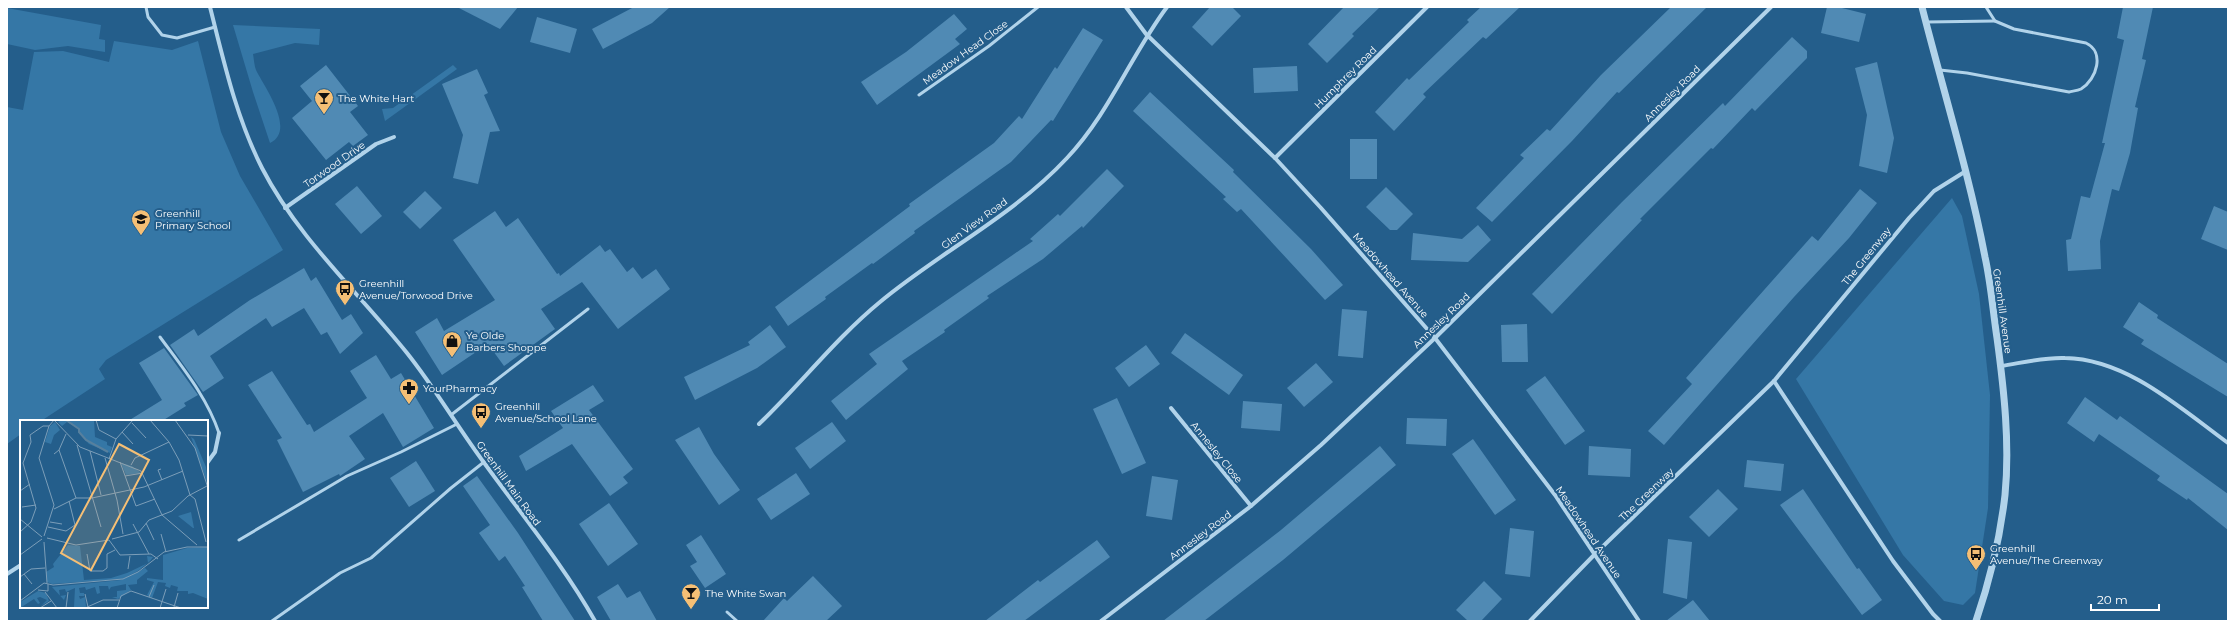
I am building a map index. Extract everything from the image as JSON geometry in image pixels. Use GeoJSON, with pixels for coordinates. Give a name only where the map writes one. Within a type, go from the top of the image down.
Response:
{"type":"FeatureCollection","features":[{"type":"Feature","properties":{"kind":"street","name":"Greenhill Main Road"},"geometry":{"type":"LineString","coordinates":[[210,7],[225,70],[245,129],[262,168],[286,208],[322,256],[359,296],[408,354],[484,462],[546,546],[595,621]]}},
{"type":"Feature","properties":{"kind":"street","name":"Meadowhead Avenue"},"geometry":{"type":"LineString","coordinates":[[1126,7],[1146,34],[1274,158],[1321,208],[1435,338],[1555,495],[1639,621]]}},
{"type":"Feature","properties":{"kind":"street","name":"Glen View Road"},"geometry":{"type":"LineString","coordinates":[[758,424],[814,368],[846,332],[880,301],[1025,196],[1067,158],[1095,123],[1125,75],[1146,34],[1167,7]]}},
{"type":"Feature","properties":{"kind":"street","name":"Humphrey Road"},"geometry":{"type":"LineString","coordinates":[[1274,158],[1427,7]]}},
{"type":"Feature","properties":{"kind":"street","name":"Annesley Road"},"geometry":{"type":"LineString","coordinates":[[1101,621],[1251,506],[1321,445],[1435,338],[1771,7]]}},
{"type":"Feature","properties":{"kind":"street","name":"Greenhill Avenue"},"geometry":{"type":"LineString","coordinates":[[1922,7],[1937,70],[1966,171],[1986,258],[2001,366],[2006,435],[2005,495],[1989,585],[1976,621]]}},
{"type":"Feature","properties":{"kind":"street","name":"Torwood Drive"},"geometry":{"type":"LineString","coordinates":[[286,208],[376,144],[394,137]]}},
{"type":"Feature","properties":{"kind":"street","name":"The Greenway"},"geometry":{"type":"LineString","coordinates":[[1530,621],[1595,554],[1774,381],[1909,218],[1934,191],[1966,171]]}},
{"type":"Feature","properties":{"kind":"street"},"geometry":{"type":"LineString","coordinates":[[2001,366],[2064,358],[2100,363],[2144,383],[2228,443]]}},
{"type":"Feature","properties":{"kind":"street"},"geometry":{"type":"LineString","coordinates":[[1774,381],[1893,561],[1940,621]]}},
{"type":"Feature","properties":{"kind":"street","name":"Annesley Close"},"geometry":{"type":"LineString","coordinates":[[1171,408],[1251,506]]}},
{"type":"Feature","properties":{"kind":"street"},"geometry":{"type":"LineString","coordinates":[[208,462],[215,452],[219,433]]}},
{"type":"Feature","properties":{"kind":"street"},"geometry":{"type":"LineString","coordinates":[[7,574],[20,567]]}},
{"type":"Feature","properties":{"kind":"lane"},"geometry":{"type":"LineString","coordinates":[[146,7],[148,18],[162,35],[177,38],[215,26]]}},
{"type":"Feature","properties":{"kind":"lane","name":"Meadow Head Close"},"geometry":{"type":"LineString","coordinates":[[919,95],[989,46],[1038,7]]}},
{"type":"Feature","properties":{"kind":"lane"},"geometry":{"type":"LineString","coordinates":[[1986,7],[1995,22]]}},
{"type":"Feature","properties":{"kind":"lane"},"geometry":{"type":"LineString","coordinates":[[1926,22],[1995,22],[2027,32],[2086,43],[2093,47],[2097,54],[2096,69],[2092,79],[2080,89],[2069,92],[1967,73],[1937,70]]}},
{"type":"Feature","properties":{"kind":"lane"},"geometry":{"type":"LineString","coordinates":[[451,415],[588,309]]}},
{"type":"Feature","properties":{"kind":"lane"},"geometry":{"type":"LineString","coordinates":[[160,337],[202,396],[213,414],[219,433]]}},
{"type":"Feature","properties":{"kind":"lane"},"geometry":{"type":"LineString","coordinates":[[239,540],[347,476],[401,452],[457,424]]}},
{"type":"Feature","properties":{"kind":"lane"},"geometry":{"type":"LineString","coordinates":[[272,621],[340,572],[372,558],[451,488],[484,462]]}},
{"type":"Feature","properties":{"kind":"lane"},"geometry":{"type":"LineString","coordinates":[[727,612],[737,621]]}},
{"type":"Feature","properties":{"kind":"shaded area"},"geometry":{"type":"Polygon","coordinates":[[[7,8],[101,25],[99,39],[105,40],[105,52],[68,46],[35,50],[7,44],[7,8]]]}},
{"type":"Feature","properties":{"kind":"shaded area"},"geometry":{"type":"Polygon","coordinates":[[[233,25],[320,29],[319,45],[295,43],[253,54],[256,70],[271,96],[279,118],[280,128],[277,137],[270,143],[253,92],[233,25]]]}},
{"type":"Feature","properties":{"kind":"shaded area","name":"Greenhill Primary School"},"geometry":{"type":"Polygon","coordinates":[[[114,41],[172,50],[198,41],[221,132],[240,176],[283,250],[106,360],[99,369],[105,379],[43,420],[20,420],[20,435],[7,444],[7,107],[23,110],[34,52],[63,51],[109,62],[114,41]]]}},
{"type":"Feature","properties":{"kind":"shaded area"},"geometry":{"type":"Polygon","coordinates":[[[453,65],[457,69],[385,121],[382,109],[393,108],[453,65]]]}},
{"type":"Feature","properties":{"kind":"shaded area"},"geometry":{"type":"Polygon","coordinates":[[[1952,198],[1962,216],[1979,294],[1990,395],[1988,508],[1975,593],[1963,605],[1944,601],[1903,555],[1796,379],[1952,198]]]}},
{"type":"Feature","properties":{"kind":"building"},"geometry":{"type":"Polygon","coordinates":[[[457,7],[518,7],[500,29],[457,7]]]}},
{"type":"Feature","properties":{"kind":"building"},"geometry":{"type":"Polygon","coordinates":[[[634,7],[670,7],[652,23],[603,49],[592,29],[634,7]]]}},
{"type":"Feature","properties":{"kind":"building"},"geometry":{"type":"Polygon","coordinates":[[[1210,7],[1232,7],[1241,16],[1212,46],[1192,27],[1210,7]]]}},
{"type":"Feature","properties":{"kind":"building"},"geometry":{"type":"Polygon","coordinates":[[[1344,7],[1380,7],[1352,34],[1354,36],[1327,63],[1308,44],[1344,7]]]}},
{"type":"Feature","properties":{"kind":"building"},"geometry":{"type":"Polygon","coordinates":[[[1481,7],[1520,7],[1486,39],[1483,37],[1423,94],[1426,97],[1394,131],[1375,112],[1407,78],[1409,80],[1469,22],[1467,20],[1481,7]]]}},
{"type":"Feature","properties":{"kind":"building"},"geometry":{"type":"Polygon","coordinates":[[[1671,7],[1707,7],[1619,93],[1617,92],[1572,141],[1492,222],[1476,208],[1524,158],[1520,155],[1547,129],[1550,131],[1601,75],[1671,7]]]}},
{"type":"Feature","properties":{"kind":"building"},"geometry":{"type":"Polygon","coordinates":[[[1827,7],[1838,7],[1866,14],[1859,42],[1821,33],[1827,7]]]}},
{"type":"Feature","properties":{"kind":"building"},"geometry":{"type":"Polygon","coordinates":[[[2123,7],[2153,7],[2142,59],[2146,60],[2135,107],[2138,108],[2130,153],[2119,191],[2112,189],[2100,241],[2101,269],[2068,271],[2066,240],[2071,239],[2081,196],[2090,198],[2105,143],[2102,143],[2124,40],[2117,38],[2123,7]]]}},
{"type":"Feature","properties":{"kind":"building"},"geometry":{"type":"Polygon","coordinates":[[[954,14],[967,29],[955,39],[960,44],[877,105],[861,82],[906,52],[954,14]]]}},
{"type":"Feature","properties":{"kind":"building"},"geometry":{"type":"Polygon","coordinates":[[[537,17],[577,29],[570,53],[530,42],[537,17]]]}},
{"type":"Feature","properties":{"kind":"building"},"geometry":{"type":"Polygon","coordinates":[[[1083,28],[1103,40],[1053,121],[1051,120],[1011,162],[914,231],[915,233],[825,297],[826,299],[788,326],[775,307],[910,206],[909,204],[994,143],[1019,116],[1022,119],[1055,67],[1057,69],[1083,28]]]}},
{"type":"Feature","properties":{"kind":"building"},"geometry":{"type":"Polygon","coordinates":[[[1792,37],[1807,51],[1807,58],[1755,111],[1752,108],[1713,149],[1711,148],[1640,219],[1642,220],[1552,314],[1532,294],[1622,202],[1723,103],[1725,106],[1792,37]]]}},
{"type":"Feature","properties":{"kind":"building"},"geometry":{"type":"Polygon","coordinates":[[[1877,62],[1894,138],[1887,173],[1859,166],[1867,115],[1855,68],[1877,62]]]}},
{"type":"Feature","properties":{"kind":"building","name":"The White Hart"},"geometry":{"type":"Polygon","coordinates":[[[326,65],[358,106],[350,112],[368,135],[353,146],[349,142],[326,160],[292,118],[312,101],[300,86],[326,65]]]}},
{"type":"Feature","properties":{"kind":"building"},"geometry":{"type":"Polygon","coordinates":[[[1297,66],[1298,91],[1254,93],[1253,68],[1297,66]]]}},
{"type":"Feature","properties":{"kind":"building"},"geometry":{"type":"Polygon","coordinates":[[[477,69],[488,93],[484,95],[500,131],[490,132],[478,184],[453,178],[463,135],[442,84],[477,69]]]}},
{"type":"Feature","properties":{"kind":"building"},"geometry":{"type":"Polygon","coordinates":[[[1150,92],[1234,170],[1233,172],[1311,249],[1343,285],[1325,300],[1241,209],[1237,212],[1223,199],[1226,197],[1133,111],[1150,92]]]}},
{"type":"Feature","properties":{"kind":"building"},"geometry":{"type":"Polygon","coordinates":[[[1350,139],[1377,139],[1377,179],[1350,179],[1350,139]]]}},
{"type":"Feature","properties":{"kind":"building"},"geometry":{"type":"Polygon","coordinates":[[[1107,169],[1124,186],[1083,228],[1082,226],[1043,259],[987,296],[989,298],[944,330],[945,332],[902,361],[908,369],[846,420],[831,401],[877,364],[869,354],[1033,241],[1030,239],[1058,214],[1060,216],[1107,169]]]}},
{"type":"Feature","properties":{"kind":"building"},"geometry":{"type":"Polygon","coordinates":[[[357,186],[382,216],[361,234],[335,204],[357,186]]]}},
{"type":"Feature","properties":{"kind":"building"},"geometry":{"type":"Polygon","coordinates":[[[1386,187],[1413,214],[1397,230],[1390,230],[1366,207],[1386,187]]]}},
{"type":"Feature","properties":{"kind":"building"},"geometry":{"type":"Polygon","coordinates":[[[1860,189],[1877,203],[1849,238],[1794,297],[1664,445],[1648,431],[1692,384],[1686,378],[1812,236],[1818,241],[1860,189]]]}},
{"type":"Feature","properties":{"kind":"building"},"geometry":{"type":"Polygon","coordinates":[[[425,191],[442,208],[420,229],[403,212],[425,191]]]}},
{"type":"Feature","properties":{"kind":"building"},"geometry":{"type":"Polygon","coordinates":[[[2214,206],[2228,212],[2228,250],[2201,239],[2214,206]]]}},
{"type":"Feature","properties":{"kind":"building"},"geometry":{"type":"Polygon","coordinates":[[[495,211],[506,227],[518,218],[557,274],[559,273],[560,276],[600,245],[605,252],[610,249],[627,272],[633,267],[642,279],[656,269],[670,289],[618,329],[582,282],[541,309],[555,329],[504,366],[488,344],[442,375],[415,332],[437,318],[444,331],[495,300],[453,240],[495,211]]]}},
{"type":"Feature","properties":{"kind":"building"},"geometry":{"type":"Polygon","coordinates":[[[1478,225],[1491,240],[1468,262],[1411,260],[1413,233],[1462,239],[1478,225]]]}},
{"type":"Feature","properties":{"kind":"building"},"geometry":{"type":"Polygon","coordinates":[[[304,268],[311,281],[316,277],[342,320],[351,314],[363,333],[340,354],[327,332],[321,335],[304,308],[272,327],[266,318],[210,356],[224,378],[203,392],[170,345],[194,329],[198,336],[250,300],[304,268]]]}},
{"type":"Feature","properties":{"kind":"building"},"geometry":{"type":"Polygon","coordinates":[[[2139,302],[2158,315],[2157,318],[2228,364],[2228,397],[2141,344],[2144,340],[2123,327],[2139,302]]]}},
{"type":"Feature","properties":{"kind":"building"},"geometry":{"type":"Polygon","coordinates":[[[1342,309],[1367,311],[1363,358],[1338,356],[1342,309]]]}},
{"type":"Feature","properties":{"kind":"building"},"geometry":{"type":"Polygon","coordinates":[[[1527,324],[1528,362],[1502,362],[1501,325],[1527,324]]]}},
{"type":"Feature","properties":{"kind":"building"},"geometry":{"type":"Polygon","coordinates":[[[770,325],[786,347],[757,368],[695,400],[684,377],[750,345],[748,342],[770,325]]]}},
{"type":"Feature","properties":{"kind":"building"},"geometry":{"type":"Polygon","coordinates":[[[1185,333],[1243,375],[1229,395],[1171,353],[1185,333]]]}},
{"type":"Feature","properties":{"kind":"building"},"geometry":{"type":"Polygon","coordinates":[[[1146,345],[1160,364],[1129,387],[1115,368],[1146,345]]]}},
{"type":"Feature","properties":{"kind":"building"},"geometry":{"type":"Polygon","coordinates":[[[164,348],[198,395],[184,403],[186,406],[164,420],[130,420],[162,400],[139,363],[164,348]]]}},
{"type":"Feature","properties":{"kind":"building"},"geometry":{"type":"Polygon","coordinates":[[[376,355],[391,379],[401,373],[434,428],[403,447],[383,413],[349,436],[365,459],[340,476],[339,474],[303,492],[277,440],[282,438],[248,385],[272,371],[307,425],[310,424],[314,432],[367,398],[350,371],[376,355]]]}},
{"type":"Feature","properties":{"kind":"building"},"geometry":{"type":"Polygon","coordinates":[[[1316,363],[1333,382],[1304,407],[1287,388],[1316,363]]]}},
{"type":"Feature","properties":{"kind":"building"},"geometry":{"type":"Polygon","coordinates":[[[1545,376],[1585,431],[1565,445],[1526,390],[1545,376]]]}},
{"type":"Feature","properties":{"kind":"building"},"geometry":{"type":"Polygon","coordinates":[[[593,385],[604,401],[589,410],[633,469],[623,477],[628,483],[610,496],[572,444],[526,471],[519,456],[563,428],[551,411],[593,385]]]}},
{"type":"Feature","properties":{"kind":"building"},"geometry":{"type":"Polygon","coordinates":[[[2085,397],[2117,420],[2120,416],[2228,494],[2228,530],[2188,498],[2187,500],[2157,480],[2160,476],[2099,434],[2094,442],[2067,423],[2085,397]]]}},
{"type":"Feature","properties":{"kind":"building"},"geometry":{"type":"Polygon","coordinates":[[[1117,398],[1146,463],[1122,474],[1093,409],[1117,398]]]}},
{"type":"Feature","properties":{"kind":"building"},"geometry":{"type":"Polygon","coordinates":[[[1243,401],[1282,404],[1280,431],[1241,428],[1243,401]]]}},
{"type":"Feature","properties":{"kind":"building"},"geometry":{"type":"Polygon","coordinates":[[[1407,418],[1447,419],[1446,446],[1406,444],[1407,418]]]}},
{"type":"Feature","properties":{"kind":"building"},"geometry":{"type":"Polygon","coordinates":[[[832,422],[846,441],[810,469],[795,448],[832,422]]]}},
{"type":"Feature","properties":{"kind":"building"},"geometry":{"type":"Polygon","coordinates":[[[699,427],[714,454],[740,490],[719,505],[675,440],[699,427]]]}},
{"type":"Feature","properties":{"kind":"building"},"geometry":{"type":"Polygon","coordinates":[[[1473,439],[1516,500],[1495,515],[1452,454],[1473,439]]]}},
{"type":"Feature","properties":{"kind":"building"},"geometry":{"type":"Polygon","coordinates":[[[1380,446],[1396,465],[1283,560],[1204,621],[1163,621],[1281,530],[1380,446]]]}},
{"type":"Feature","properties":{"kind":"building"},"geometry":{"type":"Polygon","coordinates":[[[1589,446],[1631,449],[1630,477],[1588,475],[1589,446]]]}},
{"type":"Feature","properties":{"kind":"building"},"geometry":{"type":"Polygon","coordinates":[[[1747,460],[1784,464],[1781,491],[1744,487],[1747,460]]]}},
{"type":"Feature","properties":{"kind":"building"},"geometry":{"type":"Polygon","coordinates":[[[416,461],[435,491],[409,507],[390,478],[416,461]]]}},
{"type":"Feature","properties":{"kind":"building"},"geometry":{"type":"Polygon","coordinates":[[[796,473],[810,494],[771,520],[757,499],[796,473]]]}},
{"type":"Feature","properties":{"kind":"building"},"geometry":{"type":"Polygon","coordinates":[[[477,476],[518,533],[575,621],[543,621],[522,587],[525,586],[505,556],[499,561],[479,533],[490,525],[463,486],[477,476]]]}},
{"type":"Feature","properties":{"kind":"building"},"geometry":{"type":"Polygon","coordinates":[[[1152,476],[1178,480],[1172,520],[1146,516],[1152,476]]]}},
{"type":"Feature","properties":{"kind":"building"},"geometry":{"type":"Polygon","coordinates":[[[1718,489],[1738,509],[1709,537],[1689,517],[1718,489]]]}},
{"type":"Feature","properties":{"kind":"building"},"geometry":{"type":"Polygon","coordinates":[[[1803,489],[1857,569],[1859,568],[1882,600],[1862,615],[1780,505],[1803,489]]]}},
{"type":"Feature","properties":{"kind":"building"},"geometry":{"type":"Polygon","coordinates":[[[609,503],[638,544],[608,566],[579,524],[609,503]]]}},
{"type":"Feature","properties":{"kind":"building"},"geometry":{"type":"Polygon","coordinates":[[[1510,528],[1534,531],[1530,577],[1505,574],[1510,528]]]}},
{"type":"Feature","properties":{"kind":"building"},"geometry":{"type":"Polygon","coordinates":[[[701,535],[726,574],[705,588],[690,566],[697,562],[686,545],[701,535]]]}},
{"type":"Feature","properties":{"kind":"building"},"geometry":{"type":"Polygon","coordinates":[[[1668,539],[1692,542],[1687,599],[1663,593],[1668,539]]]}},
{"type":"Feature","properties":{"kind":"building"},"geometry":{"type":"Polygon","coordinates":[[[1097,540],[1110,557],[1024,621],[985,621],[1038,580],[1040,582],[1097,540]]]}},
{"type":"Feature","properties":{"kind":"building"},"geometry":{"type":"Polygon","coordinates":[[[813,576],[842,606],[826,621],[763,621],[784,598],[787,601],[813,576]]]}},
{"type":"Feature","properties":{"kind":"building"},"geometry":{"type":"Polygon","coordinates":[[[1484,581],[1502,599],[1481,621],[1468,621],[1456,610],[1484,581]]]}},
{"type":"Feature","properties":{"kind":"building"},"geometry":{"type":"Polygon","coordinates":[[[618,584],[627,598],[640,591],[657,621],[611,621],[597,597],[618,584]]]}},
{"type":"Feature","properties":{"kind":"building"},"geometry":{"type":"Polygon","coordinates":[[[1693,600],[1710,621],[1666,621],[1693,600]]]}},
{"type":"Feature","properties":{"kind":"place","name":"The White Hart"},"geometry":{"type":"Point","coordinates":[324,115]}},
{"type":"Feature","properties":{"kind":"place","name":"Greenhill Primary School"},"geometry":{"type":"Point","coordinates":[141,236]}},
{"type":"Feature","properties":{"kind":"place","name":"Greenhill Avenue/Torwood Drive"},"geometry":{"type":"Point","coordinates":[345,306]}},
{"type":"Feature","properties":{"kind":"place","name":"Ye Olde Barbers Shoppe"},"geometry":{"type":"Point","coordinates":[452,358]}},
{"type":"Feature","properties":{"kind":"place","name":"YourPharmacy"},"geometry":{"type":"Point","coordinates":[409,405]}},
{"type":"Feature","properties":{"kind":"place","name":"Greenhill Avenue/School Lane"},"geometry":{"type":"Point","coordinates":[481,429]}},
{"type":"Feature","properties":{"kind":"place","name":"Greenhill Avenue/The Greenway"},"geometry":{"type":"Point","coordinates":[1976,571]}},
{"type":"Feature","properties":{"kind":"place","name":"The White Swan"},"geometry":{"type":"Point","coordinates":[691,610]}}]}
